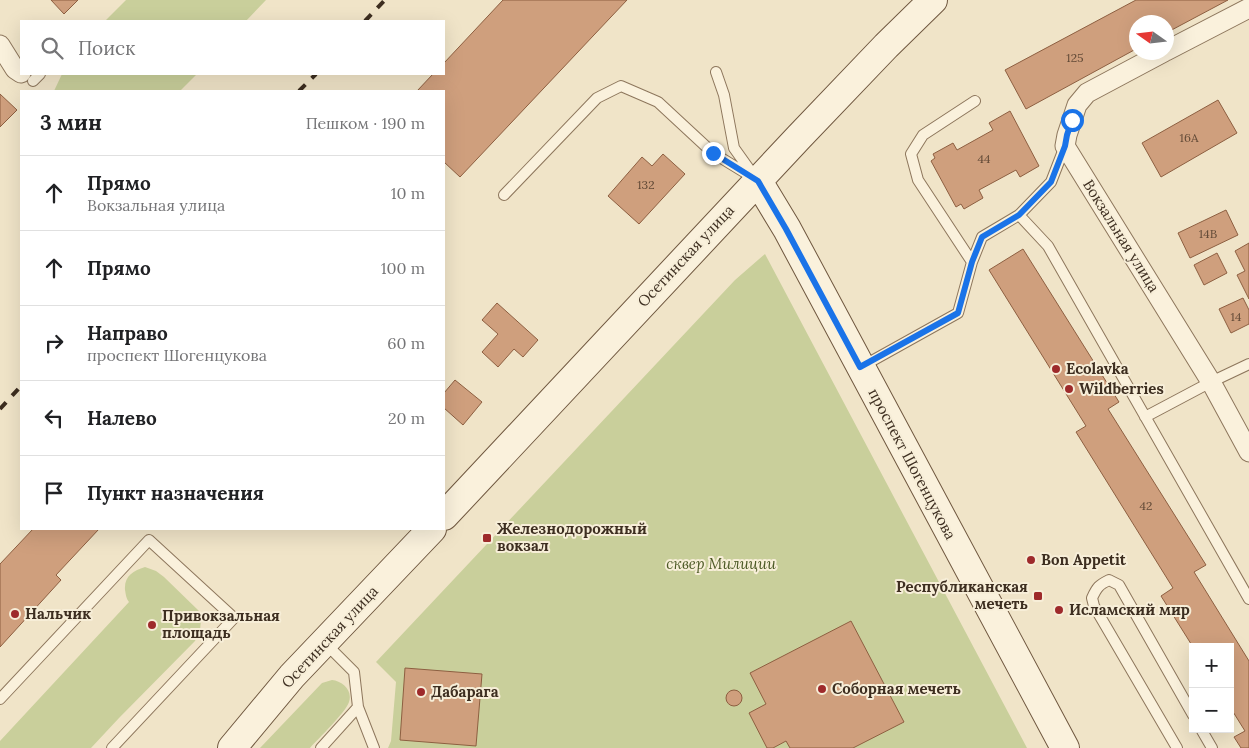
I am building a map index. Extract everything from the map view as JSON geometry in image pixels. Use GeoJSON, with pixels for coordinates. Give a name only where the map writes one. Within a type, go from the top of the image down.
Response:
{"type":"FeatureCollection","features":[{"type":"Feature","properties":{"kind":"main road","name":"Осетинская улица"},"geometry":{"type":"LineString","coordinates":[[445,515],[758,181],[886,46],[933,0]]}},
{"type":"Feature","properties":{"kind":"main road","name":"проспект Шогенцукова"},"geometry":{"type":"LineString","coordinates":[[758,181],[786,229],[1065,748]]}},
{"type":"Feature","properties":{"kind":"main road","name":"Осетинская улица"},"geometry":{"type":"LineString","coordinates":[[232,748],[292,676],[431,530]]}},
{"type":"Feature","properties":{"kind":"street"},"geometry":{"type":"LineString","coordinates":[[1174,48],[1249,8]]}},
{"type":"Feature","properties":{"kind":"street"},"geometry":{"type":"LineString","coordinates":[[0,45],[15,69],[20,71]]}},
{"type":"Feature","properties":{"kind":"street"},"geometry":{"type":"LineString","coordinates":[[1065,146],[1077,105],[1087,93],[1151,60]]}},
{"type":"Feature","properties":{"kind":"street","name":"Вокзальная улица"},"geometry":{"type":"LineString","coordinates":[[1065,146],[1211,382],[1249,452]]}},
{"type":"Feature","properties":{"kind":"lane"},"geometry":{"type":"LineString","coordinates":[[716,72],[724,95],[734,148],[758,181]]}},
{"type":"Feature","properties":{"kind":"lane"},"geometry":{"type":"LineString","coordinates":[[504,194],[597,98],[621,86],[658,102],[713,153],[758,181]]}},
{"type":"Feature","properties":{"kind":"lane"},"geometry":{"type":"LineString","coordinates":[[972,262],[918,180],[911,154],[923,135],[975,101]]}},
{"type":"Feature","properties":{"kind":"lane"},"geometry":{"type":"LineString","coordinates":[[860,367],[958,313],[972,262],[982,237],[1019,215],[1051,182],[1065,146]]}},
{"type":"Feature","properties":{"kind":"lane"},"geometry":{"type":"LineString","coordinates":[[1019,215],[1048,246],[1249,599]]}},
{"type":"Feature","properties":{"kind":"lane"},"geometry":{"type":"LineString","coordinates":[[1145,417],[1249,364]]}},
{"type":"Feature","properties":{"kind":"lane"},"geometry":{"type":"LineString","coordinates":[[0,699],[149,540],[234,618],[112,748]]}},
{"type":"Feature","properties":{"kind":"lane"},"geometry":{"type":"LineString","coordinates":[[1176,748],[1094,606],[1092,598],[1101,584],[1109,580],[1119,585],[1189,708]]}},
{"type":"Feature","properties":{"kind":"lane"},"geometry":{"type":"LineString","coordinates":[[325,642],[354,672],[358,707],[374,748]]}},
{"type":"Feature","properties":{"kind":"lane"},"geometry":{"type":"LineString","coordinates":[[321,748],[358,707]]}},
{"type":"Feature","properties":{"kind":"lane"},"geometry":{"type":"LineString","coordinates":[[1203,733],[1212,748]]}},
{"type":"Feature","properties":{"kind":"green space"},"geometry":{"type":"Polygon","coordinates":[[[126,0],[266,0],[247,20],[106,20],[126,0]]]}},
{"type":"Feature","properties":{"kind":"green space"},"geometry":{"type":"Polygon","coordinates":[[[62,75],[196,75],[181,90],[54,90],[62,75]]]}},
{"type":"Feature","properties":{"kind":"green space","name":"сквер Милиции"},"geometry":{"type":"Polygon","coordinates":[[[765,254],[1027,748],[388,748],[391,741],[396,682],[376,662],[735,280],[765,254]]]}},
{"type":"Feature","properties":{"kind":"green space"},"geometry":{"type":"Polygon","coordinates":[[[145,567],[156,571],[164,577],[199,611],[201,620],[200,631],[195,641],[91,748],[0,748],[0,741],[129,602],[125,590],[126,581],[133,572],[145,567]]]}},
{"type":"Feature","properties":{"kind":"green space"},"geometry":{"type":"Polygon","coordinates":[[[332,680],[346,687],[350,698],[349,702],[337,719],[310,748],[260,748],[322,683],[332,680]]]}},
{"type":"Feature","properties":{"kind":"building"},"geometry":{"type":"Polygon","coordinates":[[[51,0],[78,0],[64,14],[51,0]]]}},
{"type":"Feature","properties":{"kind":"building"},"geometry":{"type":"Polygon","coordinates":[[[503,0],[627,0],[460,177],[445,163],[445,90],[418,90],[432,75],[445,75],[445,62],[503,0]]]}},
{"type":"Feature","properties":{"kind":"building"},"geometry":{"type":"Polygon","coordinates":[[[1136,0],[1228,0],[1174,29],[1174,15],[1129,15],[1129,53],[1026,109],[1005,70],[1136,0]]]}},
{"type":"Feature","properties":{"kind":"building"},"geometry":{"type":"Polygon","coordinates":[[[0,94],[17,110],[0,127],[0,94]]]}},
{"type":"Feature","properties":{"kind":"building"},"geometry":{"type":"Polygon","coordinates":[[[1218,100],[1237,133],[1161,177],[1142,143],[1218,100]]]}},
{"type":"Feature","properties":{"kind":"building"},"geometry":{"type":"Polygon","coordinates":[[[1010,111],[1039,166],[1020,177],[1016,170],[979,190],[983,198],[964,209],[961,204],[956,207],[931,161],[935,158],[933,154],[953,143],[957,150],[993,130],[989,123],[1010,111]]]}},
{"type":"Feature","properties":{"kind":"building"},"geometry":{"type":"Polygon","coordinates":[[[663,154],[685,174],[639,224],[608,196],[642,157],[652,166],[663,154]]]}},
{"type":"Feature","properties":{"kind":"building"},"geometry":{"type":"Polygon","coordinates":[[[1226,210],[1238,235],[1190,258],[1178,233],[1226,210]]]}},
{"type":"Feature","properties":{"kind":"building"},"geometry":{"type":"Polygon","coordinates":[[[1249,243],[1249,299],[1237,275],[1245,271],[1235,251],[1249,243]]]}},
{"type":"Feature","properties":{"kind":"building"},"geometry":{"type":"Polygon","coordinates":[[[1023,249],[1119,402],[1108,409],[1206,565],[1194,572],[1249,661],[1249,748],[1241,748],[1234,737],[1245,731],[1234,713],[1234,643],[1190,643],[1161,596],[1173,588],[1076,432],[1086,426],[989,270],[1023,249]]]}},
{"type":"Feature","properties":{"kind":"building"},"geometry":{"type":"Polygon","coordinates":[[[1217,253],[1227,273],[1204,285],[1194,265],[1217,253]]]}},
{"type":"Feature","properties":{"kind":"building"},"geometry":{"type":"Polygon","coordinates":[[[1243,298],[1249,310],[1249,324],[1231,333],[1219,309],[1243,298]]]}},
{"type":"Feature","properties":{"kind":"building"},"geometry":{"type":"Polygon","coordinates":[[[497,303],[538,340],[523,357],[514,349],[498,367],[482,352],[498,334],[482,320],[497,303]]]}},
{"type":"Feature","properties":{"kind":"building"},"geometry":{"type":"Polygon","coordinates":[[[455,380],[482,402],[463,425],[445,409],[445,392],[455,380]]]}},
{"type":"Feature","properties":{"kind":"building","name":"Нальчик"},"geometry":{"type":"Polygon","coordinates":[[[32,530],[98,530],[56,575],[61,580],[0,647],[0,564],[32,530]]]}},
{"type":"Feature","properties":{"kind":"building","name":"Соборная мечеть"},"geometry":{"type":"Polygon","coordinates":[[[851,621],[904,722],[853,748],[790,748],[786,741],[773,748],[767,748],[749,713],[766,704],[750,673],[851,621]]]}},
{"type":"Feature","properties":{"kind":"building"},"geometry":{"type":"Polygon","coordinates":[[[405,668],[482,674],[476,746],[400,740],[405,668]]]}},
{"type":"Feature","properties":{"kind":"building"},"geometry":{"type":"Polygon","coordinates":[[[734,690],[742,698],[734,706],[726,698],[734,690]]]}},
{"type":"Feature","properties":{"kind":"railway"},"geometry":{"type":"LineString","coordinates":[[366,20],[385,0]]}},
{"type":"Feature","properties":{"kind":"railway"},"geometry":{"type":"LineString","coordinates":[[300,90],[315,75]]}},
{"type":"Feature","properties":{"kind":"railway"},"geometry":{"type":"LineString","coordinates":[[0,409],[20,387]]}},
{"type":"Feature","properties":{"kind":"place","name":"Ecolavka"},"geometry":{"type":"Point","coordinates":[1056,369]}},
{"type":"Feature","properties":{"kind":"place","name":"Wildberries"},"geometry":{"type":"Point","coordinates":[1069,389]}},
{"type":"Feature","properties":{"kind":"place","name":"Железнодорожный вокзал"},"geometry":{"type":"Point","coordinates":[487,538]}},
{"type":"Feature","properties":{"kind":"place","name":"Bon Appetit"},"geometry":{"type":"Point","coordinates":[1031,560]}},
{"type":"Feature","properties":{"kind":"place","name":"Республиканская мечеть"},"geometry":{"type":"Point","coordinates":[1038,596]}},
{"type":"Feature","properties":{"kind":"place","name":"Исламский мир"},"geometry":{"type":"Point","coordinates":[1059,610]}},
{"type":"Feature","properties":{"kind":"place","name":"Нальчик"},"geometry":{"type":"Point","coordinates":[15,614]}},
{"type":"Feature","properties":{"kind":"place","name":"Привокзальная площадь"},"geometry":{"type":"Point","coordinates":[152,625]}},
{"type":"Feature","properties":{"kind":"place","name":"Соборная мечеть"},"geometry":{"type":"Point","coordinates":[822,689]}},
{"type":"Feature","properties":{"kind":"place","name":"Дабарага"},"geometry":{"type":"Point","coordinates":[421,692]}},
{"type":"Feature","properties":{"kind":"route"},"geometry":{"type":"LineString","coordinates":[[713,153],[758,181],[860,367],[958,313],[972,262],[982,237],[1019,215],[1051,182],[1065,146],[1072,120]]}}]}
